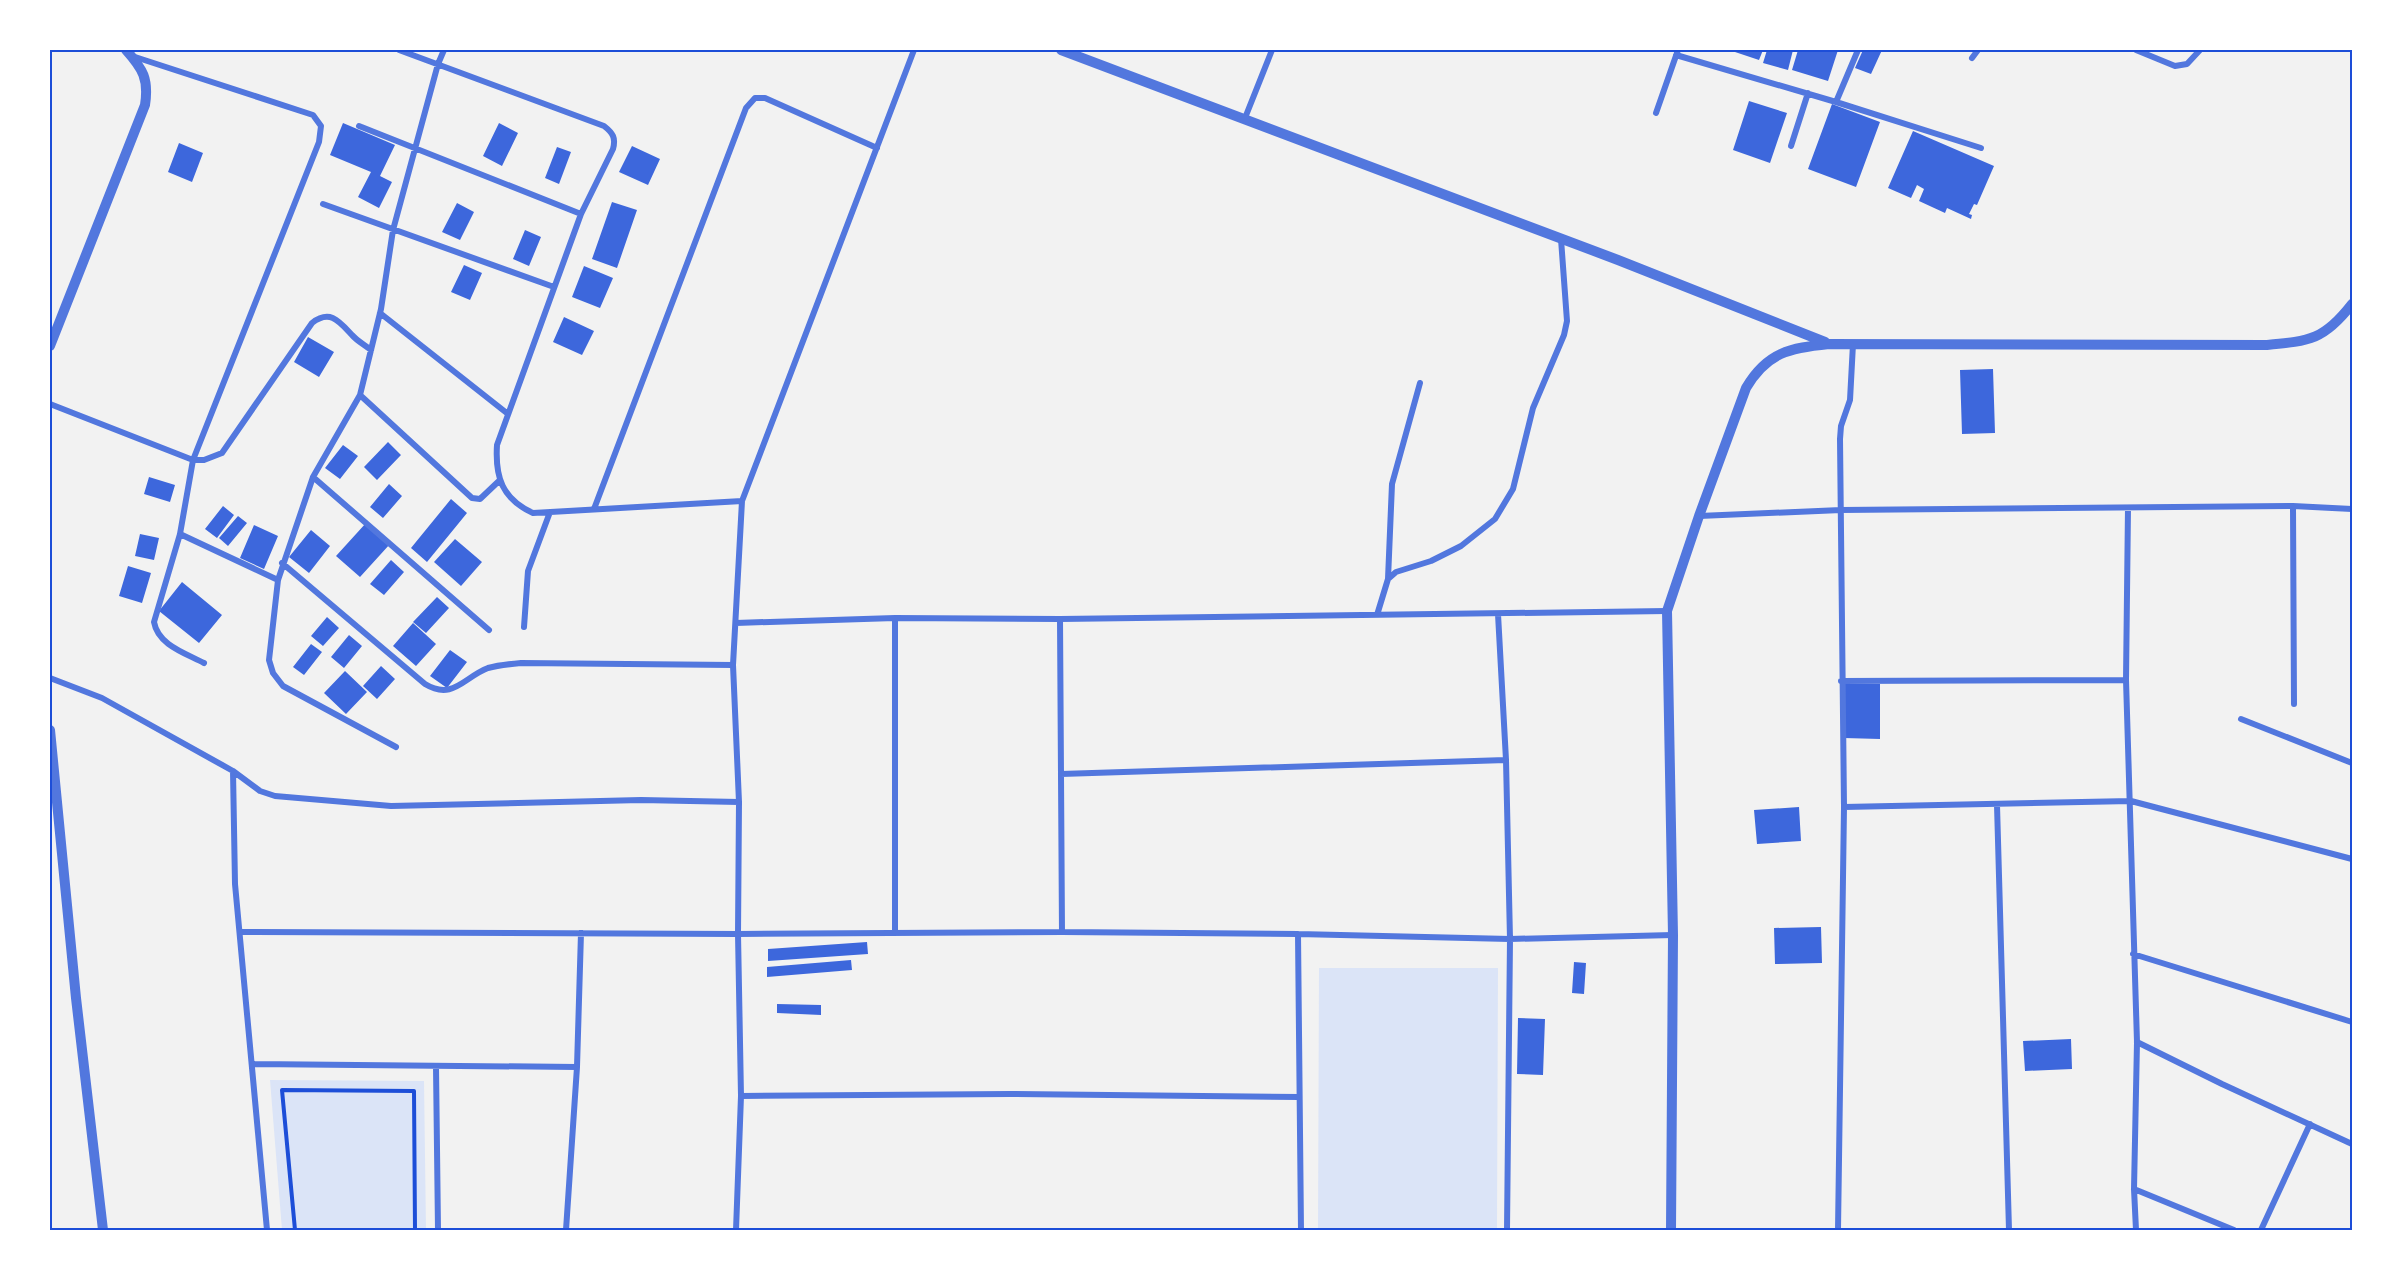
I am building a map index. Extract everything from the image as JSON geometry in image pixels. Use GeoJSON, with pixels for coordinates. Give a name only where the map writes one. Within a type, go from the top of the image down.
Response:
{"type":"FeatureCollection","features":[{"type":"Feature","properties":{"kind":"street"},"geometry":{"type":"LineString","coordinates":[[399,50],[604,126],[612,132],[615,141],[581,214],[497,445],[496,461],[504,490],[519,506],[533,513],[742,501]]}},
{"type":"Feature","properties":{"kind":"street"},"geometry":{"type":"LineString","coordinates":[[396,747],[283,686],[273,673],[269,660],[282,563],[313,477],[360,395],[380,313],[393,230],[414,148],[444,50]]}},
{"type":"Feature","properties":{"kind":"street"},"geometry":{"type":"LineString","coordinates":[[736,1230],[741,1096],[738,934],[739,802],[733,664],[742,501],[914,50]]}},
{"type":"Feature","properties":{"kind":"street"},"geometry":{"type":"LineString","coordinates":[[1061,50],[1560,238],[1829,344]]}},
{"type":"Feature","properties":{"kind":"street"},"geometry":{"type":"LineString","coordinates":[[1245,118],[1272,50]]}},
{"type":"Feature","properties":{"kind":"street"},"geometry":{"type":"LineString","coordinates":[[1836,102],[1858,50]]}},
{"type":"Feature","properties":{"kind":"street"},"geometry":{"type":"LineString","coordinates":[[1972,58],[1978,50]]}},
{"type":"Feature","properties":{"kind":"street"},"geometry":{"type":"LineString","coordinates":[[2136,50],[2175,66],[2187,64],[2200,50]]}},
{"type":"Feature","properties":{"kind":"street"},"geometry":{"type":"LineString","coordinates":[[50,346],[145,105],[148,89],[146,76],[129,52]]}},
{"type":"Feature","properties":{"kind":"street"},"geometry":{"type":"LineString","coordinates":[[129,52],[313,115],[321,126],[319,142],[193,460],[180,534],[154,622],[155,630],[162,641],[204,663]]}},
{"type":"Feature","properties":{"kind":"street"},"geometry":{"type":"LineString","coordinates":[[1656,113],[1677,52],[1981,148]]}},
{"type":"Feature","properties":{"kind":"street"},"geometry":{"type":"LineString","coordinates":[[1791,146],[1808,93]]}},
{"type":"Feature","properties":{"kind":"street"},"geometry":{"type":"LineString","coordinates":[[594,509],[746,108],[755,98],[765,98],[877,148]]}},
{"type":"Feature","properties":{"kind":"street"},"geometry":{"type":"LineString","coordinates":[[359,126],[581,214]]}},
{"type":"Feature","properties":{"kind":"street"},"geometry":{"type":"LineString","coordinates":[[323,204],[554,287]]}},
{"type":"Feature","properties":{"kind":"street"},"geometry":{"type":"LineString","coordinates":[[1388,579],[1396,572],[1431,561],[1461,546],[1495,519],[1513,489],[1533,408],[1568,321],[1560,238]]}},
{"type":"Feature","properties":{"kind":"street"},"geometry":{"type":"LineString","coordinates":[[1671,1230],[1673,935],[1667,611],[1746,388],[1757,369],[1785,351],[1829,344],[2266,345],[2300,342],[2325,333],[2338,322],[2352,304]]}},
{"type":"Feature","properties":{"kind":"street"},"geometry":{"type":"LineString","coordinates":[[380,313],[508,414]]}},
{"type":"Feature","properties":{"kind":"street"},"geometry":{"type":"LineString","coordinates":[[50,404],[193,460],[204,460],[222,453],[312,323],[319,317],[330,316],[344,325],[353,336],[371,350]]}},
{"type":"Feature","properties":{"kind":"street"},"geometry":{"type":"LineString","coordinates":[[1838,1230],[1844,807],[1840,439],[1841,426],[1850,400],[1853,344]]}},
{"type":"Feature","properties":{"kind":"street"},"geometry":{"type":"LineString","coordinates":[[1377,615],[1388,579],[1392,484],[1420,383]]}},
{"type":"Feature","properties":{"kind":"street"},"geometry":{"type":"LineString","coordinates":[[360,395],[472,498],[480,499],[500,480]]}},
{"type":"Feature","properties":{"kind":"street"},"geometry":{"type":"LineString","coordinates":[[313,477],[489,630]]}},
{"type":"Feature","properties":{"kind":"street"},"geometry":{"type":"LineString","coordinates":[[1699,516],[1841,510],[2293,506],[2352,509]]}},
{"type":"Feature","properties":{"kind":"street"},"geometry":{"type":"LineString","coordinates":[[2293,506],[2294,704]]}},
{"type":"Feature","properties":{"kind":"street"},"geometry":{"type":"LineString","coordinates":[[2128,508],[2126,680],[2137,1042],[2134,1189],[2136,1230]]}},
{"type":"Feature","properties":{"kind":"street"},"geometry":{"type":"LineString","coordinates":[[524,627],[528,572],[550,512]]}},
{"type":"Feature","properties":{"kind":"street"},"geometry":{"type":"LineString","coordinates":[[180,534],[278,580]]}},
{"type":"Feature","properties":{"kind":"street"},"geometry":{"type":"LineString","coordinates":[[282,563],[435,690],[451,690],[487,669],[512,664],[733,664]]}},
{"type":"Feature","properties":{"kind":"street"},"geometry":{"type":"LineString","coordinates":[[736,623],[895,618],[1060,619],[1667,611]]}},
{"type":"Feature","properties":{"kind":"street"},"geometry":{"type":"LineString","coordinates":[[1498,614],[1506,760],[1510,939],[1507,1230]]}},
{"type":"Feature","properties":{"kind":"street"},"geometry":{"type":"LineString","coordinates":[[895,618],[895,933]]}},
{"type":"Feature","properties":{"kind":"street"},"geometry":{"type":"LineString","coordinates":[[1060,619],[1062,932]]}},
{"type":"Feature","properties":{"kind":"street"},"geometry":{"type":"LineString","coordinates":[[50,678],[102,698],[233,771],[260,791],[275,796],[391,806],[641,800],[739,802]]}},
{"type":"Feature","properties":{"kind":"street"},"geometry":{"type":"LineString","coordinates":[[1841,681],[2126,680]]}},
{"type":"Feature","properties":{"kind":"street"},"geometry":{"type":"LineString","coordinates":[[2241,719],[2352,763]]}},
{"type":"Feature","properties":{"kind":"street"},"geometry":{"type":"LineString","coordinates":[[50,730],[54,812],[103,1230]]}},
{"type":"Feature","properties":{"kind":"street"},"geometry":{"type":"LineString","coordinates":[[1061,774],[1506,760]]}},
{"type":"Feature","properties":{"kind":"street"},"geometry":{"type":"LineString","coordinates":[[233,771],[235,884],[267,1230]]}},
{"type":"Feature","properties":{"kind":"street"},"geometry":{"type":"LineString","coordinates":[[1844,807],[2131,801],[2352,859]]}},
{"type":"Feature","properties":{"kind":"street"},"geometry":{"type":"LineString","coordinates":[[1997,805],[2009,1230]]}},
{"type":"Feature","properties":{"kind":"street"},"geometry":{"type":"LineString","coordinates":[[241,932],[738,934],[1062,932],[1510,939],[1673,935]]}},
{"type":"Feature","properties":{"kind":"street"},"geometry":{"type":"LineString","coordinates":[[566,1230],[577,1067],[581,933]]}},
{"type":"Feature","properties":{"kind":"street"},"geometry":{"type":"LineString","coordinates":[[1298,934],[1301,1230]]}},
{"type":"Feature","properties":{"kind":"street"},"geometry":{"type":"LineString","coordinates":[[2133,954],[2352,1022]]}},
{"type":"Feature","properties":{"kind":"street"},"geometry":{"type":"LineString","coordinates":[[2137,1042],[2352,1144]]}},
{"type":"Feature","properties":{"kind":"street"},"geometry":{"type":"LineString","coordinates":[[253,1064],[577,1067]]}},
{"type":"Feature","properties":{"kind":"street"},"geometry":{"type":"LineString","coordinates":[[436,1067],[438,1230]]}},
{"type":"Feature","properties":{"kind":"street"},"geometry":{"type":"LineString","coordinates":[[741,1096],[1021,1094],[1299,1097]]}},
{"type":"Feature","properties":{"kind":"street"},"geometry":{"type":"LineString","coordinates":[[2261,1230],[2310,1125]]}},
{"type":"Feature","properties":{"kind":"street"},"geometry":{"type":"LineString","coordinates":[[2134,1189],[2234,1230]]}},
{"type":"Feature","properties":{"kind":"path"},"geometry":{"type":"LineString","coordinates":[[295,1230],[282,1090],[414,1091],[415,1230]]}},
{"type":"Feature","properties":{"kind":"shaded area"},"geometry":{"type":"Polygon","coordinates":[[[1319,968],[1498,968],[1497,1230],[1318,1230],[1319,968]]]}},
{"type":"Feature","properties":{"kind":"shaded area"},"geometry":{"type":"Polygon","coordinates":[[[270,1080],[424,1081],[426,1230],[282,1230],[270,1080]]]}},
{"type":"Feature","properties":{"kind":"building"},"geometry":{"type":"Polygon","coordinates":[[[1729,50],[1763,50],[1759,60],[1729,50]]]}},
{"type":"Feature","properties":{"kind":"building"},"geometry":{"type":"Polygon","coordinates":[[[1767,50],[1793,50],[1788,70],[1763,63],[1767,50]]]}},
{"type":"Feature","properties":{"kind":"building"},"geometry":{"type":"Polygon","coordinates":[[[1798,50],[1838,50],[1828,81],[1792,70],[1798,50]]]}},
{"type":"Feature","properties":{"kind":"building"},"geometry":{"type":"Polygon","coordinates":[[[1863,50],[1882,50],[1871,74],[1855,68],[1863,50]]]}},
{"type":"Feature","properties":{"kind":"building"},"geometry":{"type":"Polygon","coordinates":[[[1749,101],[1787,113],[1770,163],[1733,150],[1749,101]]]}},
{"type":"Feature","properties":{"kind":"building"},"geometry":{"type":"Polygon","coordinates":[[[1832,104],[1880,122],[1856,187],[1808,169],[1832,104]]]}},
{"type":"Feature","properties":{"kind":"building"},"geometry":{"type":"Polygon","coordinates":[[[343,123],[395,145],[380,176],[392,182],[379,208],[358,197],[371,172],[330,155],[343,123]]]}},
{"type":"Feature","properties":{"kind":"building"},"geometry":{"type":"Polygon","coordinates":[[[499,123],[518,133],[502,166],[483,156],[499,123]]]}},
{"type":"Feature","properties":{"kind":"building"},"geometry":{"type":"Polygon","coordinates":[[[1913,131],[1994,166],[1977,205],[1974,204],[1969,214],[1972,215],[1971,219],[1947,208],[1945,213],[1919,201],[1924,189],[1917,185],[1911,198],[1888,188],[1913,131]]]}},
{"type":"Feature","properties":{"kind":"building"},"geometry":{"type":"Polygon","coordinates":[[[179,143],[203,153],[192,182],[168,172],[179,143]]]}},
{"type":"Feature","properties":{"kind":"building"},"geometry":{"type":"Polygon","coordinates":[[[632,146],[660,159],[648,185],[619,172],[632,146]]]}},
{"type":"Feature","properties":{"kind":"building"},"geometry":{"type":"Polygon","coordinates":[[[557,147],[571,152],[559,184],[545,178],[557,147]]]}},
{"type":"Feature","properties":{"kind":"building"},"geometry":{"type":"Polygon","coordinates":[[[612,202],[637,210],[617,268],[592,259],[612,202]]]}},
{"type":"Feature","properties":{"kind":"building"},"geometry":{"type":"Polygon","coordinates":[[[457,203],[474,212],[460,240],[442,232],[457,203]]]}},
{"type":"Feature","properties":{"kind":"building"},"geometry":{"type":"Polygon","coordinates":[[[525,230],[541,237],[529,266],[513,259],[525,230]]]}},
{"type":"Feature","properties":{"kind":"building"},"geometry":{"type":"Polygon","coordinates":[[[464,265],[482,273],[470,300],[451,292],[464,265]]]}},
{"type":"Feature","properties":{"kind":"building"},"geometry":{"type":"Polygon","coordinates":[[[584,266],[613,278],[600,308],[572,297],[584,266]]]}},
{"type":"Feature","properties":{"kind":"building"},"geometry":{"type":"Polygon","coordinates":[[[564,317],[594,331],[582,355],[553,342],[564,317]]]}},
{"type":"Feature","properties":{"kind":"building"},"geometry":{"type":"Polygon","coordinates":[[[308,337],[334,352],[319,377],[294,362],[308,337]]]}},
{"type":"Feature","properties":{"kind":"building"},"geometry":{"type":"Polygon","coordinates":[[[1993,369],[1995,433],[1962,434],[1960,370],[1993,369]]]}},
{"type":"Feature","properties":{"kind":"building"},"geometry":{"type":"Polygon","coordinates":[[[388,442],[401,455],[377,480],[364,467],[388,442]]]}},
{"type":"Feature","properties":{"kind":"building"},"geometry":{"type":"Polygon","coordinates":[[[343,445],[358,456],[340,479],[325,468],[343,445]]]}},
{"type":"Feature","properties":{"kind":"building"},"geometry":{"type":"Polygon","coordinates":[[[149,477],[175,485],[170,502],[144,494],[149,477]]]}},
{"type":"Feature","properties":{"kind":"building"},"geometry":{"type":"Polygon","coordinates":[[[389,484],[402,496],[383,518],[370,507],[389,484]]]}},
{"type":"Feature","properties":{"kind":"building"},"geometry":{"type":"Polygon","coordinates":[[[451,499],[467,513],[427,562],[411,548],[451,499]]]}},
{"type":"Feature","properties":{"kind":"building"},"geometry":{"type":"Polygon","coordinates":[[[223,506],[234,515],[217,538],[205,529],[223,506]]]}},
{"type":"Feature","properties":{"kind":"building"},"geometry":{"type":"Polygon","coordinates":[[[238,516],[247,523],[228,546],[219,538],[238,516]]]}},
{"type":"Feature","properties":{"kind":"building"},"geometry":{"type":"Polygon","coordinates":[[[366,523],[390,544],[360,577],[336,556],[366,523]]]}},
{"type":"Feature","properties":{"kind":"building"},"geometry":{"type":"Polygon","coordinates":[[[254,525],[278,536],[264,569],[240,558],[254,525]]]}},
{"type":"Feature","properties":{"kind":"building"},"geometry":{"type":"Polygon","coordinates":[[[311,530],[330,546],[309,573],[289,557],[311,530]]]}},
{"type":"Feature","properties":{"kind":"building"},"geometry":{"type":"Polygon","coordinates":[[[140,534],[159,538],[154,560],[135,556],[140,534]]]}},
{"type":"Feature","properties":{"kind":"building"},"geometry":{"type":"Polygon","coordinates":[[[455,539],[482,562],[461,586],[434,562],[455,539]]]}},
{"type":"Feature","properties":{"kind":"building"},"geometry":{"type":"Polygon","coordinates":[[[391,560],[404,572],[384,595],[370,584],[391,560]]]}},
{"type":"Feature","properties":{"kind":"building"},"geometry":{"type":"Polygon","coordinates":[[[128,566],[151,573],[142,603],[119,596],[128,566]]]}},
{"type":"Feature","properties":{"kind":"building"},"geometry":{"type":"Polygon","coordinates":[[[182,582],[222,615],[199,643],[159,611],[182,582]]]}},
{"type":"Feature","properties":{"kind":"building"},"geometry":{"type":"Polygon","coordinates":[[[437,597],[449,608],[426,633],[413,622],[437,597]]]}},
{"type":"Feature","properties":{"kind":"building"},"geometry":{"type":"Polygon","coordinates":[[[327,617],[339,628],[323,646],[311,636],[327,617]]]}},
{"type":"Feature","properties":{"kind":"building"},"geometry":{"type":"Polygon","coordinates":[[[413,623],[436,644],[416,666],[393,646],[413,623]]]}},
{"type":"Feature","properties":{"kind":"building"},"geometry":{"type":"Polygon","coordinates":[[[349,635],[362,646],[344,668],[331,657],[349,635]]]}},
{"type":"Feature","properties":{"kind":"building"},"geometry":{"type":"Polygon","coordinates":[[[311,644],[322,652],[304,675],[293,667],[311,644]]]}},
{"type":"Feature","properties":{"kind":"building"},"geometry":{"type":"Polygon","coordinates":[[[450,650],[467,662],[447,688],[430,676],[450,650]]]}},
{"type":"Feature","properties":{"kind":"building"},"geometry":{"type":"Polygon","coordinates":[[[381,666],[395,679],[377,699],[363,686],[381,666]]]}},
{"type":"Feature","properties":{"kind":"building"},"geometry":{"type":"Polygon","coordinates":[[[345,671],[367,692],[346,714],[324,693],[345,671]]]}},
{"type":"Feature","properties":{"kind":"building"},"geometry":{"type":"Polygon","coordinates":[[[1845,684],[1880,684],[1880,739],[1844,738],[1845,684]]]}},
{"type":"Feature","properties":{"kind":"building"},"geometry":{"type":"Polygon","coordinates":[[[1799,807],[1801,841],[1757,844],[1754,810],[1799,807]]]}},
{"type":"Feature","properties":{"kind":"building"},"geometry":{"type":"Polygon","coordinates":[[[1821,927],[1822,963],[1775,964],[1774,928],[1821,927]]]}},
{"type":"Feature","properties":{"kind":"building"},"geometry":{"type":"Polygon","coordinates":[[[867,942],[868,954],[768,961],[768,949],[867,942]]]}},
{"type":"Feature","properties":{"kind":"building"},"geometry":{"type":"Polygon","coordinates":[[[851,960],[852,970],[767,977],[767,967],[851,960]]]}},
{"type":"Feature","properties":{"kind":"building"},"geometry":{"type":"Polygon","coordinates":[[[1574,962],[1586,963],[1584,994],[1572,993],[1574,962]]]}},
{"type":"Feature","properties":{"kind":"building"},"geometry":{"type":"Polygon","coordinates":[[[777,1004],[821,1005],[821,1015],[777,1013],[777,1004]]]}},
{"type":"Feature","properties":{"kind":"building"},"geometry":{"type":"Polygon","coordinates":[[[1518,1018],[1545,1019],[1543,1075],[1517,1074],[1518,1018]]]}},
{"type":"Feature","properties":{"kind":"building"},"geometry":{"type":"Polygon","coordinates":[[[2071,1039],[2072,1069],[2025,1071],[2023,1041],[2071,1039]]]}}]}
